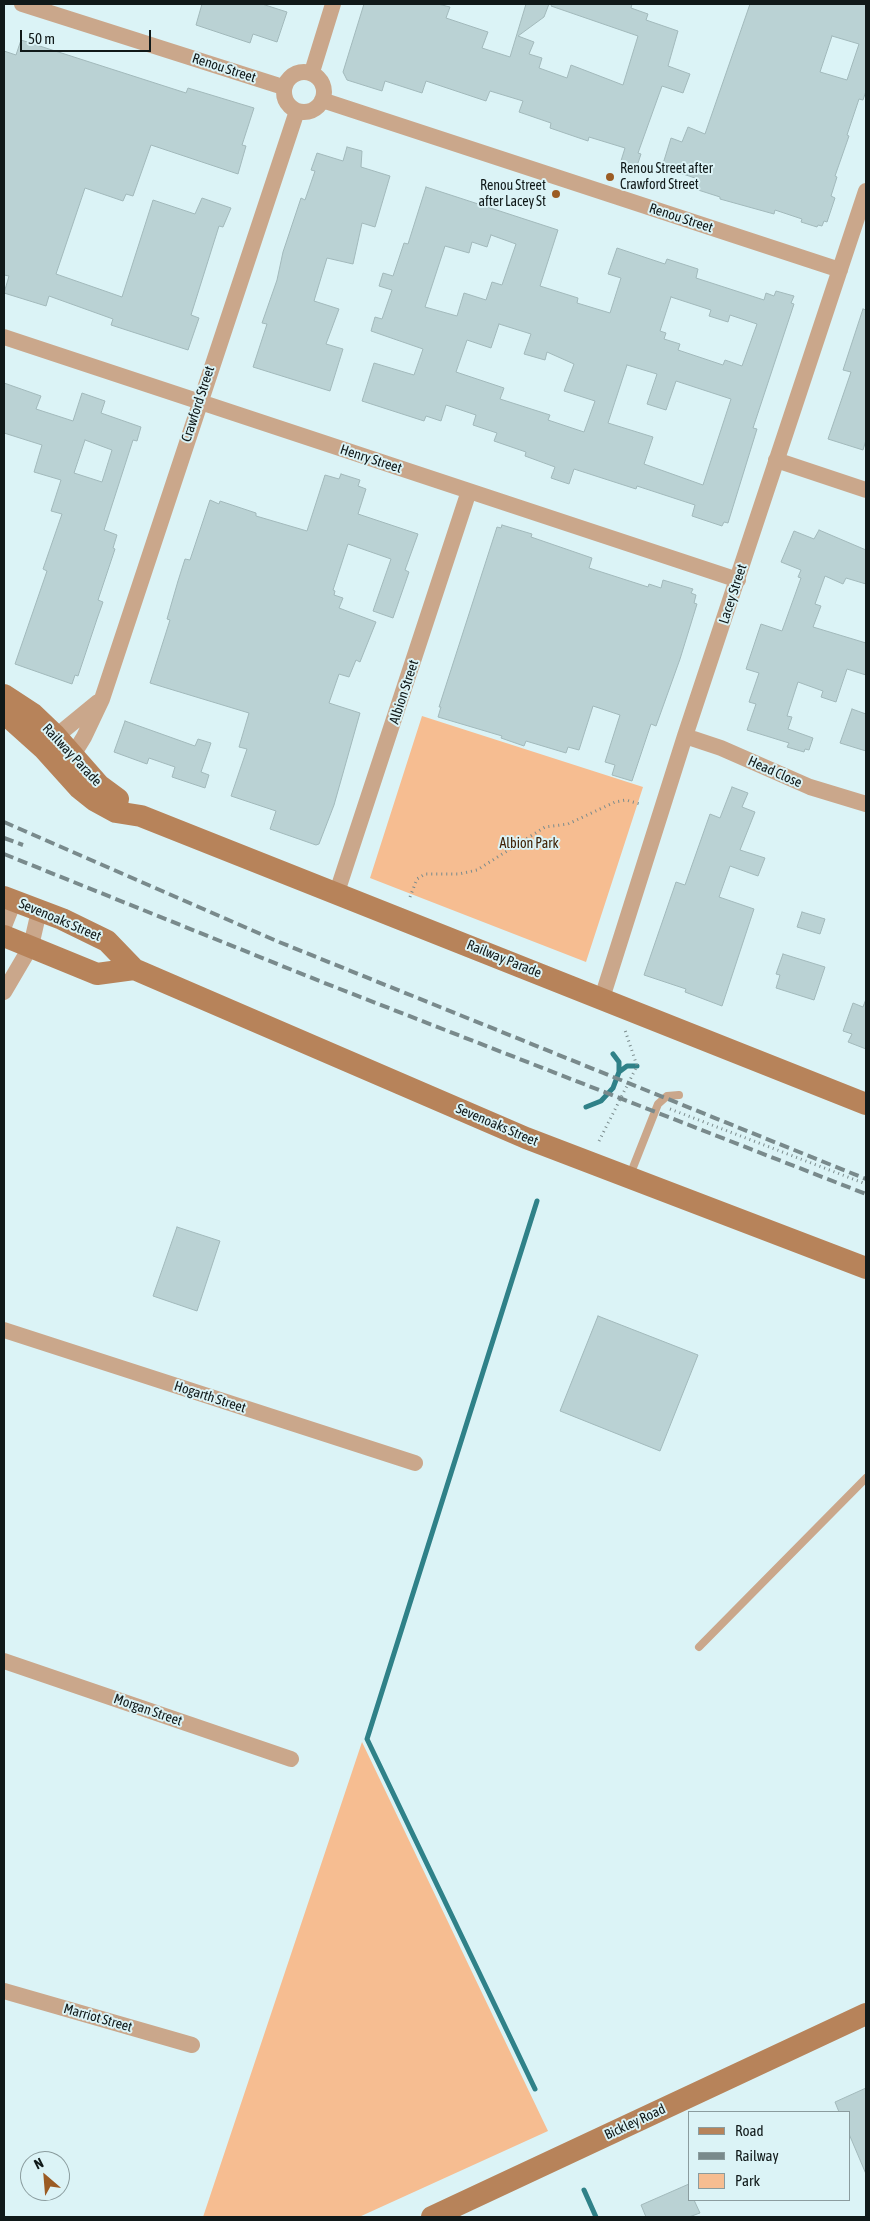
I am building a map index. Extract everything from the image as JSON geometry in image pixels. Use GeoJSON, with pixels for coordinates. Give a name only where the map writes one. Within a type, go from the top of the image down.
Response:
{"type":"FeatureCollection","features":[{"type":"Feature","properties":{"kind":"street","name":"Renou Street"},"geometry":{"type":"LineString","coordinates":[[22,4],[283,87]]}},
{"type":"Feature","properties":{"kind":"street"},"geometry":{"type":"LineString","coordinates":[[312,72],[333,4]]}},
{"type":"Feature","properties":{"kind":"street"},"geometry":{"type":"LineString","coordinates":[[298,71],[312,72],[321,80],[324,91],[322,100],[316,108],[305,112],[297,111],[288,105],[283,95],[283,87],[288,78],[298,71]]}},
{"type":"Feature","properties":{"kind":"street","name":"Renou Street"},"geometry":{"type":"LineString","coordinates":[[322,100],[840,270]]}},
{"type":"Feature","properties":{"kind":"street","name":"Crawford Street"},"geometry":{"type":"LineString","coordinates":[[68,763],[102,698],[198,402],[297,111]]}},
{"type":"Feature","properties":{"kind":"street","name":"Lacey Street"},"geometry":{"type":"LineString","coordinates":[[602,998],[685,736],[866,192]]}},
{"type":"Feature","properties":{"kind":"street","name":"Henry Street"},"geometry":{"type":"LineString","coordinates":[[4,337],[738,580]]}},
{"type":"Feature","properties":{"kind":"street"},"geometry":{"type":"LineString","coordinates":[[776,460],[866,490]]}},
{"type":"Feature","properties":{"kind":"street","name":"Albion Street"},"geometry":{"type":"LineString","coordinates":[[337,892],[468,491]]}},
{"type":"Feature","properties":{"kind":"street","name":"Railway Parade"},"geometry":{"type":"LineString","coordinates":[[4,695],[33,714],[49,742],[68,763],[141,816],[337,892],[866,1104]]}},
{"type":"Feature","properties":{"kind":"street"},"geometry":{"type":"LineString","coordinates":[[49,742],[102,698]]}},
{"type":"Feature","properties":{"kind":"street","name":"Railway Parade"},"geometry":{"type":"LineString","coordinates":[[4,713],[49,742]]}},
{"type":"Feature","properties":{"kind":"street","name":"Head Close"},"geometry":{"type":"LineString","coordinates":[[685,736],[721,748],[810,787],[866,804]]}},
{"type":"Feature","properties":{"kind":"street"},"geometry":{"type":"LineString","coordinates":[[4,926],[9,899]]}},
{"type":"Feature","properties":{"kind":"street","name":"Sevenoaks Street"},"geometry":{"type":"LineString","coordinates":[[9,899],[108,940],[134,969],[526,1138],[866,1268]]}},
{"type":"Feature","properties":{"kind":"street"},"geometry":{"type":"LineString","coordinates":[[4,992],[32,946],[40,911]]}},
{"type":"Feature","properties":{"kind":"street"},"geometry":{"type":"LineString","coordinates":[[4,936],[97,974],[134,969]]}},
{"type":"Feature","properties":{"kind":"street","name":"Hogarth Street"},"geometry":{"type":"LineString","coordinates":[[4,1330],[415,1463]]}},
{"type":"Feature","properties":{"kind":"street","name":"Morgan Street"},"geometry":{"type":"LineString","coordinates":[[4,1661],[291,1759]]}},
{"type":"Feature","properties":{"kind":"street","name":"Marriot Street"},"geometry":{"type":"LineString","coordinates":[[4,1991],[192,2045]]}},
{"type":"Feature","properties":{"kind":"street","name":"Bickley Road"},"geometry":{"type":"LineString","coordinates":[[432,2217],[866,2014]]}},
{"type":"Feature","properties":{"kind":"lane"},"geometry":{"type":"LineString","coordinates":[[629,1176],[658,1104],[667,1096],[679,1095]]}},
{"type":"Feature","properties":{"kind":"lane"},"geometry":{"type":"LineString","coordinates":[[700,1648],[866,1478]]}},
{"type":"Feature","properties":{"kind":"path"},"geometry":{"type":"LineString","coordinates":[[410,897],[417,879],[425,874],[459,874],[477,870],[545,827],[568,824],[616,802],[626,800],[640,804]]}},
{"type":"Feature","properties":{"kind":"path"},"geometry":{"type":"LineString","coordinates":[[599,1141],[636,1066],[625,1029]]}},
{"type":"Feature","properties":{"kind":"path"},"geometry":{"type":"LineString","coordinates":[[658,1104],[866,1184]]}},
{"type":"Feature","properties":{"kind":"green space","name":"Albion Park"},"geometry":{"type":"Polygon","coordinates":[[[422,716],[643,787],[586,962],[370,878],[422,716]]]}},
{"type":"Feature","properties":{"kind":"green space"},"geometry":{"type":"Polygon","coordinates":[[[362,1742],[548,2131],[359,2217],[203,2217],[362,1742]]]}},
{"type":"Feature","properties":{"kind":"building"},"geometry":{"type":"Polygon","coordinates":[[[202,4],[262,4],[287,12],[277,42],[253,34],[250,43],[196,25],[202,4]]]}},
{"type":"Feature","properties":{"kind":"building"},"geometry":{"type":"Polygon","coordinates":[[[364,4],[438,4],[450,7],[446,18],[488,32],[482,48],[510,57],[526,4],[549,4],[544,17],[518,36],[534,42],[529,54],[542,58],[539,68],[567,78],[571,65],[623,85],[638,36],[551,6],[552,4],[632,4],[631,8],[648,14],[646,20],[678,31],[668,66],[690,74],[683,93],[662,86],[638,153],[641,154],[636,169],[620,164],[625,148],[589,137],[588,141],[550,128],[551,123],[519,112],[523,101],[490,91],[486,101],[426,81],[422,93],[385,81],[382,91],[347,80],[343,72],[364,4]]]}},
{"type":"Feature","properties":{"kind":"building"},"geometry":{"type":"Polygon","coordinates":[[[750,4],[866,4],[866,91],[863,100],[859,99],[847,135],[849,136],[835,176],[837,177],[831,196],[835,198],[827,222],[824,221],[822,226],[818,225],[817,227],[801,222],[802,219],[775,210],[774,214],[720,199],[720,197],[695,189],[698,179],[662,167],[671,138],[682,142],[688,127],[705,134],[750,4]],[[832,36],[820,72],[847,80],[859,44],[832,36]]]}},
{"type":"Feature","properties":{"kind":"building"},"geometry":{"type":"Polygon","coordinates":[[[21,40],[186,93],[188,88],[254,108],[242,145],[246,146],[238,174],[151,145],[133,196],[126,194],[123,201],[85,188],[56,274],[122,297],[153,200],[195,214],[202,198],[231,208],[223,227],[219,226],[191,315],[199,318],[188,350],[111,325],[113,319],[49,296],[46,306],[4,293],[9,276],[4,275],[4,51],[16,55],[21,40]]]}},
{"type":"Feature","properties":{"kind":"building"},"geometry":{"type":"Polygon","coordinates":[[[347,147],[362,151],[361,167],[390,176],[375,227],[362,223],[353,264],[327,258],[314,301],[339,309],[326,344],[343,349],[330,391],[253,367],[267,324],[262,323],[277,280],[283,252],[301,198],[305,200],[315,171],[311,170],[317,153],[343,161],[347,147]]]}},
{"type":"Feature","properties":{"kind":"building"},"geometry":{"type":"Polygon","coordinates":[[[426,187],[558,230],[540,286],[578,298],[577,303],[610,313],[621,278],[608,274],[617,248],[665,264],[667,259],[698,269],[696,278],[764,300],[766,293],[774,296],[776,291],[794,296],[791,303],[794,304],[753,428],[757,429],[728,523],[724,522],[722,526],[692,516],[695,505],[637,486],[636,489],[574,469],[569,484],[551,478],[555,467],[525,456],[526,452],[494,441],[497,433],[473,425],[476,415],[446,405],[441,421],[426,416],[424,421],[362,401],[374,363],[414,375],[423,349],[371,331],[375,317],[382,319],[392,290],[379,286],[383,273],[393,276],[404,243],[408,244],[426,187]],[[491,235],[487,247],[472,242],[469,253],[445,246],[425,307],[457,316],[464,293],[486,300],[492,282],[502,285],[516,244],[491,235]],[[671,297],[660,331],[666,333],[664,339],[680,344],[678,350],[723,365],[725,360],[742,366],[757,324],[730,315],[728,322],[709,316],[711,310],[671,297]],[[499,324],[491,348],[467,340],[456,372],[504,388],[500,399],[550,415],[548,420],[584,432],[595,401],[564,391],[574,364],[547,352],[545,360],[524,354],[531,334],[499,324]],[[627,365],[608,423],[653,437],[644,464],[703,485],[731,399],[676,381],[666,410],[647,404],[657,374],[627,365]]]}},
{"type":"Feature","properties":{"kind":"building"},"geometry":{"type":"Polygon","coordinates":[[[863,309],[866,310],[866,440],[863,450],[828,439],[851,372],[843,370],[863,309]]]}},
{"type":"Feature","properties":{"kind":"building"},"geometry":{"type":"Polygon","coordinates":[[[4,383],[41,396],[36,409],[73,421],[82,393],[105,401],[101,413],[141,427],[137,441],[133,440],[104,530],[117,535],[113,548],[115,549],[98,600],[103,602],[78,676],[75,675],[72,684],[15,664],[47,571],[43,569],[62,514],[51,511],[61,480],[34,472],[42,445],[4,433],[4,383]],[[85,440],[74,473],[102,482],[112,450],[85,440]]]}},
{"type":"Feature","properties":{"kind":"building"},"geometry":{"type":"Polygon","coordinates":[[[341,474],[360,480],[358,486],[366,489],[358,514],[418,534],[405,570],[409,572],[393,618],[373,611],[391,559],[348,544],[333,590],[335,591],[334,595],[343,598],[339,608],[376,622],[360,662],[356,660],[349,677],[339,674],[329,703],[360,713],[334,805],[319,844],[316,845],[270,829],[276,811],[231,796],[247,749],[239,747],[249,713],[150,683],[170,620],[167,619],[185,559],[190,560],[210,500],[219,504],[220,501],[256,513],[256,516],[307,531],[325,475],[339,479],[341,474]]]}},
{"type":"Feature","properties":{"kind":"building"},"geometry":{"type":"Polygon","coordinates":[[[502,525],[532,534],[531,537],[592,558],[589,568],[648,587],[649,584],[661,588],[663,580],[693,589],[691,593],[696,595],[694,603],[697,604],[680,659],[656,726],[651,724],[632,781],[612,775],[615,765],[605,762],[620,715],[593,706],[579,750],[568,747],[566,753],[526,741],[524,746],[501,738],[502,736],[438,717],[441,707],[439,707],[497,527],[501,528],[502,525]]]}},
{"type":"Feature","properties":{"kind":"building"},"geometry":{"type":"Polygon","coordinates":[[[819,530],[866,550],[866,584],[846,578],[843,584],[825,576],[815,604],[821,606],[813,627],[866,643],[866,675],[847,669],[836,702],[821,697],[823,691],[798,682],[787,716],[792,717],[788,729],[813,738],[809,750],[805,749],[804,752],[787,747],[789,743],[747,730],[756,704],[749,702],[759,673],[746,669],[761,624],[782,631],[801,578],[798,577],[801,570],[781,562],[794,531],[814,539],[819,530]]]}},
{"type":"Feature","properties":{"kind":"building"},"geometry":{"type":"Polygon","coordinates":[[[852,709],[866,714],[866,751],[840,743],[852,709]]]}},
{"type":"Feature","properties":{"kind":"building"},"geometry":{"type":"Polygon","coordinates":[[[125,721],[195,746],[198,739],[211,743],[201,772],[209,775],[205,788],[172,777],[175,767],[149,758],[147,764],[114,752],[125,721]]]}},
{"type":"Feature","properties":{"kind":"building"},"geometry":{"type":"Polygon","coordinates":[[[732,787],[748,793],[742,807],[755,812],[740,850],[765,858],[758,876],[730,866],[719,897],[754,909],[722,1006],[685,992],[686,989],[644,975],[676,882],[685,885],[710,814],[720,818],[732,787]]]}},
{"type":"Feature","properties":{"kind":"building"},"geometry":{"type":"Polygon","coordinates":[[[802,912],[825,919],[820,934],[797,927],[802,912]]]}},
{"type":"Feature","properties":{"kind":"building"},"geometry":{"type":"Polygon","coordinates":[[[783,954],[825,967],[814,1000],[776,988],[780,975],[776,974],[783,954]]]}},
{"type":"Feature","properties":{"kind":"building"},"geometry":{"type":"Polygon","coordinates":[[[866,999],[866,1049],[848,1042],[852,1034],[843,1031],[853,1003],[863,1007],[866,999]]]}},
{"type":"Feature","properties":{"kind":"building"},"geometry":{"type":"Polygon","coordinates":[[[177,1227],[220,1241],[197,1311],[153,1296],[177,1227]]]}},
{"type":"Feature","properties":{"kind":"building"},"geometry":{"type":"Polygon","coordinates":[[[598,1316],[698,1355],[660,1451],[560,1411],[598,1316]]]}},
{"type":"Feature","properties":{"kind":"building"},"geometry":{"type":"Polygon","coordinates":[[[866,2088],[866,2174],[850,2136],[850,2111],[839,2111],[835,2102],[866,2088]]]}},
{"type":"Feature","properties":{"kind":"building"},"geometry":{"type":"Polygon","coordinates":[[[688,2184],[688,2201],[694,2201],[700,2213],[689,2217],[646,2217],[641,2205],[688,2184]]]}},
{"type":"Feature","properties":{"kind":"waterway"},"geometry":{"type":"LineString","coordinates":[[613,1054],[619,1062],[619,1072]]}},
{"type":"Feature","properties":{"kind":"waterway"},"geometry":{"type":"LineString","coordinates":[[586,1107],[601,1101],[613,1088],[619,1072],[627,1066],[637,1066]]}},
{"type":"Feature","properties":{"kind":"waterway"},"geometry":{"type":"LineString","coordinates":[[535,2089],[367,1739],[537,1201]]}},
{"type":"Feature","properties":{"kind":"waterway"},"geometry":{"type":"LineString","coordinates":[[584,2190],[596,2217]]}},
{"type":"Feature","properties":{"kind":"railway"},"geometry":{"type":"LineString","coordinates":[[4,822],[279,942],[866,1179]]}},
{"type":"Feature","properties":{"kind":"railway"},"geometry":{"type":"LineString","coordinates":[[4,838],[23,845]]}},
{"type":"Feature","properties":{"kind":"railway"},"geometry":{"type":"LineString","coordinates":[[4,854],[322,982],[866,1194]]}},
{"type":"Feature","properties":{"kind":"place","name":"Renou Street after Crawford Street"},"geometry":{"type":"Point","coordinates":[610,177]}},
{"type":"Feature","properties":{"kind":"place","name":"Renou Street after Lacey St"},"geometry":{"type":"Point","coordinates":[556,194]}}]}
